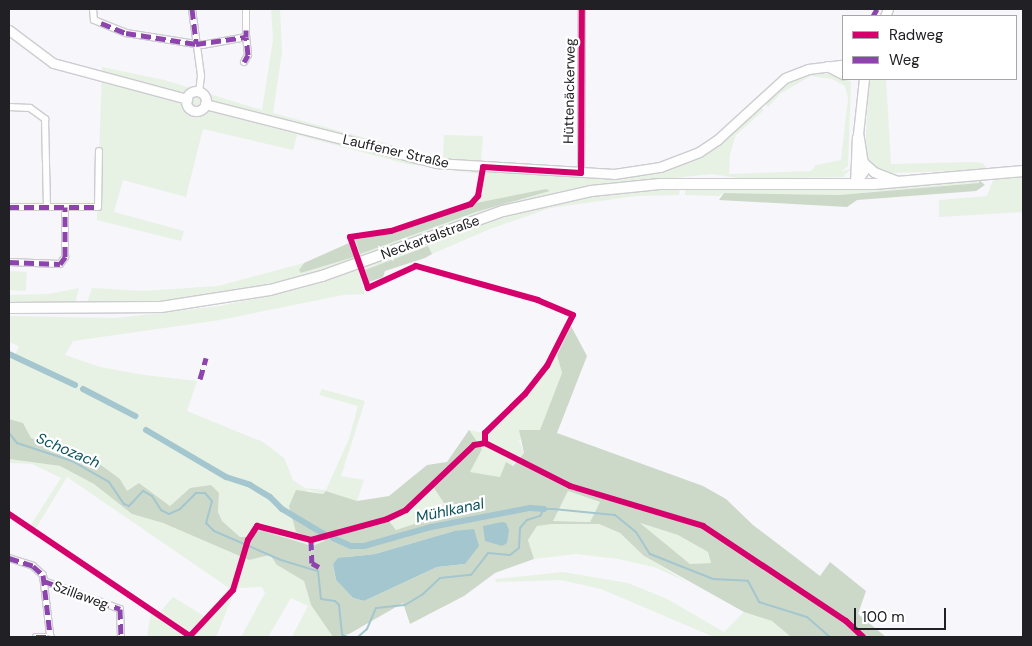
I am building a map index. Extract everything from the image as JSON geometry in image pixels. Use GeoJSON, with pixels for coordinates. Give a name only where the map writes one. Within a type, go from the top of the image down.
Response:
{"type":"FeatureCollection","features":[{"type":"Feature","properties":{"kind":"main road","name":"Neckartalstraße"},"geometry":{"type":"LineString","coordinates":[[9,308],[120,310],[246,295],[322,276],[503,211],[559,197],[629,186],[855,184],[1023,171]]}},
{"type":"Feature","properties":{"kind":"street"},"geometry":{"type":"LineString","coordinates":[[93,9],[94,20],[126,33],[196,44],[246,37]]}},
{"type":"Feature","properties":{"kind":"street"},"geometry":{"type":"LineString","coordinates":[[192,9],[201,76],[199,92]]}},
{"type":"Feature","properties":{"kind":"street"},"geometry":{"type":"LineString","coordinates":[[244,62],[248,55],[246,9]]}},
{"type":"Feature","properties":{"kind":"street","name":"Hüttenäckerweg"},"geometry":{"type":"LineString","coordinates":[[580,173],[582,9]]}},
{"type":"Feature","properties":{"kind":"street","name":"Lauffener Straße"},"geometry":{"type":"LineString","coordinates":[[9,30],[53,63],[187,99],[188,106],[194,110],[201,109],[206,104],[436,163],[580,173],[630,173],[671,164],[717,140],[779,82],[800,71],[842,65]]}},
{"type":"Feature","properties":{"kind":"street"},"geometry":{"type":"LineString","coordinates":[[827,66],[842,74]]}},
{"type":"Feature","properties":{"kind":"street"},"geometry":{"type":"LineString","coordinates":[[855,184],[855,145],[858,134],[863,80]]}},
{"type":"Feature","properties":{"kind":"street"},"geometry":{"type":"LineString","coordinates":[[187,99],[191,93],[199,92],[205,96],[206,104]]}},
{"type":"Feature","properties":{"kind":"street"},"geometry":{"type":"LineString","coordinates":[[9,107],[30,108],[40,112],[45,119],[47,207]]}},
{"type":"Feature","properties":{"kind":"street"},"geometry":{"type":"LineString","coordinates":[[855,184],[862,176],[864,162],[858,134]]}},
{"type":"Feature","properties":{"kind":"street"},"geometry":{"type":"LineString","coordinates":[[9,207],[98,207],[99,152]]}},
{"type":"Feature","properties":{"kind":"street"},"geometry":{"type":"LineString","coordinates":[[864,162],[874,172],[899,182]]}},
{"type":"Feature","properties":{"kind":"street"},"geometry":{"type":"LineString","coordinates":[[9,262],[60,264],[65,250],[66,207]]}},
{"type":"Feature","properties":{"kind":"street"},"geometry":{"type":"LineString","coordinates":[[9,558],[40,571],[44,581],[50,636],[36,637]]}},
{"type":"Feature","properties":{"kind":"street","name":"Szillaweg"},"geometry":{"type":"LineString","coordinates":[[44,581],[120,609],[121,637]]}},
{"type":"Feature","properties":{"kind":"green space"},"geometry":{"type":"Polygon","coordinates":[[[271,9],[280,9],[282,52],[273,113],[443,159],[444,135],[483,136],[480,174],[407,164],[297,135],[293,150],[203,129],[186,197],[123,180],[114,212],[184,231],[181,241],[97,220],[102,67],[164,80],[262,110],[273,40],[271,9]]]}},
{"type":"Feature","properties":{"kind":"green space"},"geometry":{"type":"Polygon","coordinates":[[[815,72],[841,76],[842,80],[851,82],[848,166],[842,171],[851,169],[843,177],[743,179],[712,174],[597,186],[506,206],[344,264],[250,290],[157,303],[86,305],[92,288],[144,291],[218,286],[304,263],[299,270],[302,273],[476,212],[550,191],[476,203],[483,175],[487,171],[606,178],[647,175],[680,164],[759,106],[764,110],[736,135],[730,154],[729,174],[811,171],[816,165],[841,160],[848,98],[845,86],[832,79],[811,76],[781,93],[768,107],[763,101],[799,75],[815,72]]]}},
{"type":"Feature","properties":{"kind":"green space"},"geometry":{"type":"Polygon","coordinates":[[[869,80],[886,80],[891,164],[972,162],[983,163],[989,170],[890,173],[870,166],[865,153],[869,80]]]}},
{"type":"Feature","properties":{"kind":"green space"},"geometry":{"type":"Polygon","coordinates":[[[1023,176],[1023,212],[939,217],[939,200],[987,196],[993,180],[1023,176]]]}},
{"type":"Feature","properties":{"kind":"green space"},"geometry":{"type":"Polygon","coordinates":[[[979,180],[980,183],[839,195],[724,193],[719,196],[685,195],[685,189],[872,189],[979,180]]]}},
{"type":"Feature","properties":{"kind":"green space"},"geometry":{"type":"Polygon","coordinates":[[[979,180],[985,185],[976,191],[857,200],[847,207],[719,200],[724,193],[839,195],[979,183],[979,180]]]}},
{"type":"Feature","properties":{"kind":"green space"},"geometry":{"type":"Polygon","coordinates":[[[680,188],[679,195],[636,196],[550,208],[490,229],[432,254],[428,246],[365,270],[364,265],[530,208],[601,194],[680,188]]]}},
{"type":"Feature","properties":{"kind":"green space"},"geometry":{"type":"Polygon","coordinates":[[[546,189],[550,191],[476,212],[360,254],[355,240],[399,230],[476,203],[546,189]]]}},
{"type":"Feature","properties":{"kind":"green space"},"geometry":{"type":"Polygon","coordinates":[[[349,243],[354,257],[301,273],[299,270],[304,263],[349,243]]]}},
{"type":"Feature","properties":{"kind":"green space"},"geometry":{"type":"Polygon","coordinates":[[[428,246],[432,254],[385,271],[383,277],[369,282],[365,270],[428,246]]]}},
{"type":"Feature","properties":{"kind":"green space"},"geometry":{"type":"Polygon","coordinates":[[[358,269],[365,294],[343,295],[220,320],[73,341],[65,355],[100,367],[144,375],[197,381],[187,411],[263,442],[284,458],[293,480],[305,488],[326,490],[349,439],[358,406],[319,395],[322,389],[365,401],[341,476],[364,480],[357,501],[326,491],[323,494],[307,490],[326,541],[312,546],[260,530],[248,537],[240,537],[222,521],[218,512],[219,493],[190,488],[170,506],[139,483],[127,492],[120,479],[106,470],[66,448],[31,438],[23,423],[9,419],[9,352],[15,355],[19,346],[9,342],[9,316],[116,318],[220,306],[299,289],[358,269]]]}},
{"type":"Feature","properties":{"kind":"green space"},"geometry":{"type":"Polygon","coordinates":[[[9,271],[27,272],[26,291],[9,290],[9,271]]]}},
{"type":"Feature","properties":{"kind":"green space"},"geometry":{"type":"Polygon","coordinates":[[[79,288],[75,304],[9,304],[9,295],[49,294],[79,288]]]}},
{"type":"Feature","properties":{"kind":"green space"},"geometry":{"type":"Polygon","coordinates":[[[571,315],[571,326],[557,355],[562,373],[540,431],[519,440],[524,453],[500,477],[470,472],[469,430],[483,433],[529,386],[551,356],[571,315]]]}},
{"type":"Feature","properties":{"kind":"green space"},"geometry":{"type":"Polygon","coordinates":[[[571,326],[587,356],[557,433],[703,486],[726,499],[753,525],[820,576],[830,562],[866,591],[858,614],[886,637],[790,636],[772,621],[744,612],[644,556],[620,533],[599,524],[552,524],[537,526],[528,540],[534,559],[495,573],[464,596],[410,624],[403,603],[349,634],[333,637],[311,605],[304,581],[277,565],[270,555],[249,560],[163,523],[132,514],[94,484],[60,466],[9,459],[9,419],[23,423],[31,438],[90,457],[120,479],[127,491],[139,483],[170,506],[190,488],[211,485],[219,493],[218,512],[222,521],[240,537],[248,537],[260,530],[312,546],[325,541],[296,532],[289,506],[296,490],[323,494],[326,491],[357,501],[389,496],[427,465],[447,462],[469,430],[482,449],[470,472],[500,477],[506,462],[513,466],[524,453],[519,430],[540,430],[562,373],[557,355],[571,326]],[[434,488],[402,513],[388,520],[396,530],[450,512],[434,488]],[[568,491],[553,521],[590,522],[600,502],[568,491]],[[640,523],[690,564],[711,563],[708,552],[678,535],[640,523]],[[454,531],[375,554],[347,557],[333,564],[336,580],[353,598],[364,601],[437,567],[465,564],[454,531]]]}},
{"type":"Feature","properties":{"kind":"green space"},"geometry":{"type":"Polygon","coordinates":[[[9,459],[60,466],[94,484],[132,514],[163,523],[249,560],[270,555],[277,565],[304,581],[311,605],[333,637],[292,637],[308,606],[291,598],[268,637],[241,637],[265,593],[262,587],[236,588],[216,637],[195,637],[159,613],[173,597],[204,616],[229,588],[67,477],[35,530],[30,526],[61,478],[32,464],[9,463],[9,459]]]}},
{"type":"Feature","properties":{"kind":"green space"},"geometry":{"type":"Polygon","coordinates":[[[434,487],[450,511],[396,530],[387,520],[402,513],[434,487]]]}},
{"type":"Feature","properties":{"kind":"green space"},"geometry":{"type":"Polygon","coordinates":[[[568,491],[600,502],[590,522],[553,521],[568,491]]]}},
{"type":"Feature","properties":{"kind":"green space"},"geometry":{"type":"Polygon","coordinates":[[[639,523],[678,535],[708,552],[711,563],[690,564],[639,523]]]}},
{"type":"Feature","properties":{"kind":"green space"},"geometry":{"type":"Polygon","coordinates":[[[599,524],[620,533],[644,556],[687,582],[654,567],[618,559],[576,554],[534,559],[528,540],[537,525],[599,524]]]}},
{"type":"Feature","properties":{"kind":"green space"},"geometry":{"type":"Polygon","coordinates":[[[563,572],[628,583],[667,599],[724,632],[744,612],[772,621],[793,637],[714,637],[601,589],[561,580],[496,582],[495,579],[563,572]]]}},
{"type":"Feature","properties":{"kind":"green space"},"geometry":{"type":"Polygon","coordinates":[[[151,611],[186,636],[147,637],[151,611]]]}},
{"type":"Feature","properties":{"kind":"water"},"geometry":{"type":"Polygon","coordinates":[[[502,522],[506,523],[509,530],[507,543],[502,546],[485,541],[483,526],[502,522]]]}},
{"type":"Feature","properties":{"kind":"water"},"geometry":{"type":"Polygon","coordinates":[[[474,529],[479,546],[465,564],[437,567],[364,601],[353,598],[336,580],[333,564],[338,558],[375,554],[454,531],[474,529]]]}},
{"type":"Feature","properties":{"kind":"waterway","name":"Mühlkanal"},"geometry":{"type":"LineString","coordinates":[[9,354],[75,385]]}},
{"type":"Feature","properties":{"kind":"waterway","name":"Mühlkanal"},"geometry":{"type":"LineString","coordinates":[[83,389],[135,416]]}},
{"type":"Feature","properties":{"kind":"waterway","name":"Mühlkanal"},"geometry":{"type":"LineString","coordinates":[[146,430],[226,477],[250,485],[270,497],[282,509],[324,534]]}},
{"type":"Feature","properties":{"kind":"waterway","name":"Schozach"},"geometry":{"type":"LineString","coordinates":[[9,433],[17,443],[72,461],[109,482],[124,504],[129,506],[143,491],[152,496],[161,510],[169,514],[180,509],[196,493],[205,493],[212,501],[206,523],[214,531],[281,560],[318,571],[321,599],[335,601],[339,605],[342,635],[348,637]]}},
{"type":"Feature","properties":{"kind":"waterway","name":"Mühlkanal"},"geometry":{"type":"LineString","coordinates":[[333,538],[351,546],[364,546],[431,527],[530,508],[544,509]]}},
{"type":"Feature","properties":{"kind":"waterway","name":"Schozach"},"geometry":{"type":"LineString","coordinates":[[358,637],[367,629],[376,608],[405,605],[423,594],[440,578],[471,575],[488,553],[510,555],[519,548],[520,528],[527,520],[540,516],[544,509],[615,515],[636,532],[650,554],[713,579],[748,581],[759,602],[807,617],[830,637]]}},
{"type":"Feature","properties":{"kind":"marked path"},"geometry":{"type":"LineString","coordinates":[[192,9],[196,44]]}},
{"type":"Feature","properties":{"kind":"marked path"},"geometry":{"type":"LineString","coordinates":[[874,15],[877,9]]}},
{"type":"Feature","properties":{"kind":"marked path"},"geometry":{"type":"LineString","coordinates":[[101,23],[126,33],[196,44],[246,37],[246,30]]}},
{"type":"Feature","properties":{"kind":"marked path"},"geometry":{"type":"LineString","coordinates":[[244,62],[248,55],[246,37]]}},
{"type":"Feature","properties":{"kind":"marked path"},"geometry":{"type":"LineString","coordinates":[[9,207],[98,207]]}},
{"type":"Feature","properties":{"kind":"marked path"},"geometry":{"type":"LineString","coordinates":[[9,262],[60,264],[65,257],[65,207]]}},
{"type":"Feature","properties":{"kind":"marked path"},"geometry":{"type":"LineString","coordinates":[[200,379],[206,358]]}},
{"type":"Feature","properties":{"kind":"marked path"},"geometry":{"type":"LineString","coordinates":[[311,540],[312,563],[319,567]]}},
{"type":"Feature","properties":{"kind":"marked path"},"geometry":{"type":"LineString","coordinates":[[9,558],[33,566],[43,575],[50,635]]}},
{"type":"Feature","properties":{"kind":"marked path"},"geometry":{"type":"LineString","coordinates":[[44,581],[120,609],[121,637]]}},
{"type":"Feature","properties":{"kind":"marked path"},"geometry":{"type":"LineString","coordinates":[[36,637],[51,637]]}},
{"type":"Feature","properties":{"kind":"cycle path"},"geometry":{"type":"LineString","coordinates":[[485,443],[485,433],[525,394],[547,366],[573,315],[538,300],[416,266],[368,288],[350,237],[391,231],[471,204],[478,196],[483,167],[581,173],[582,9]]}},
{"type":"Feature","properties":{"kind":"cycle path"},"geometry":{"type":"LineString","coordinates":[[485,443],[570,486],[703,526],[846,621],[863,637]]}},
{"type":"Feature","properties":{"kind":"cycle path"},"geometry":{"type":"LineString","coordinates":[[9,514],[190,636],[233,590],[248,540],[257,526],[311,540],[387,519],[406,510],[474,445],[485,443]]}}]}
